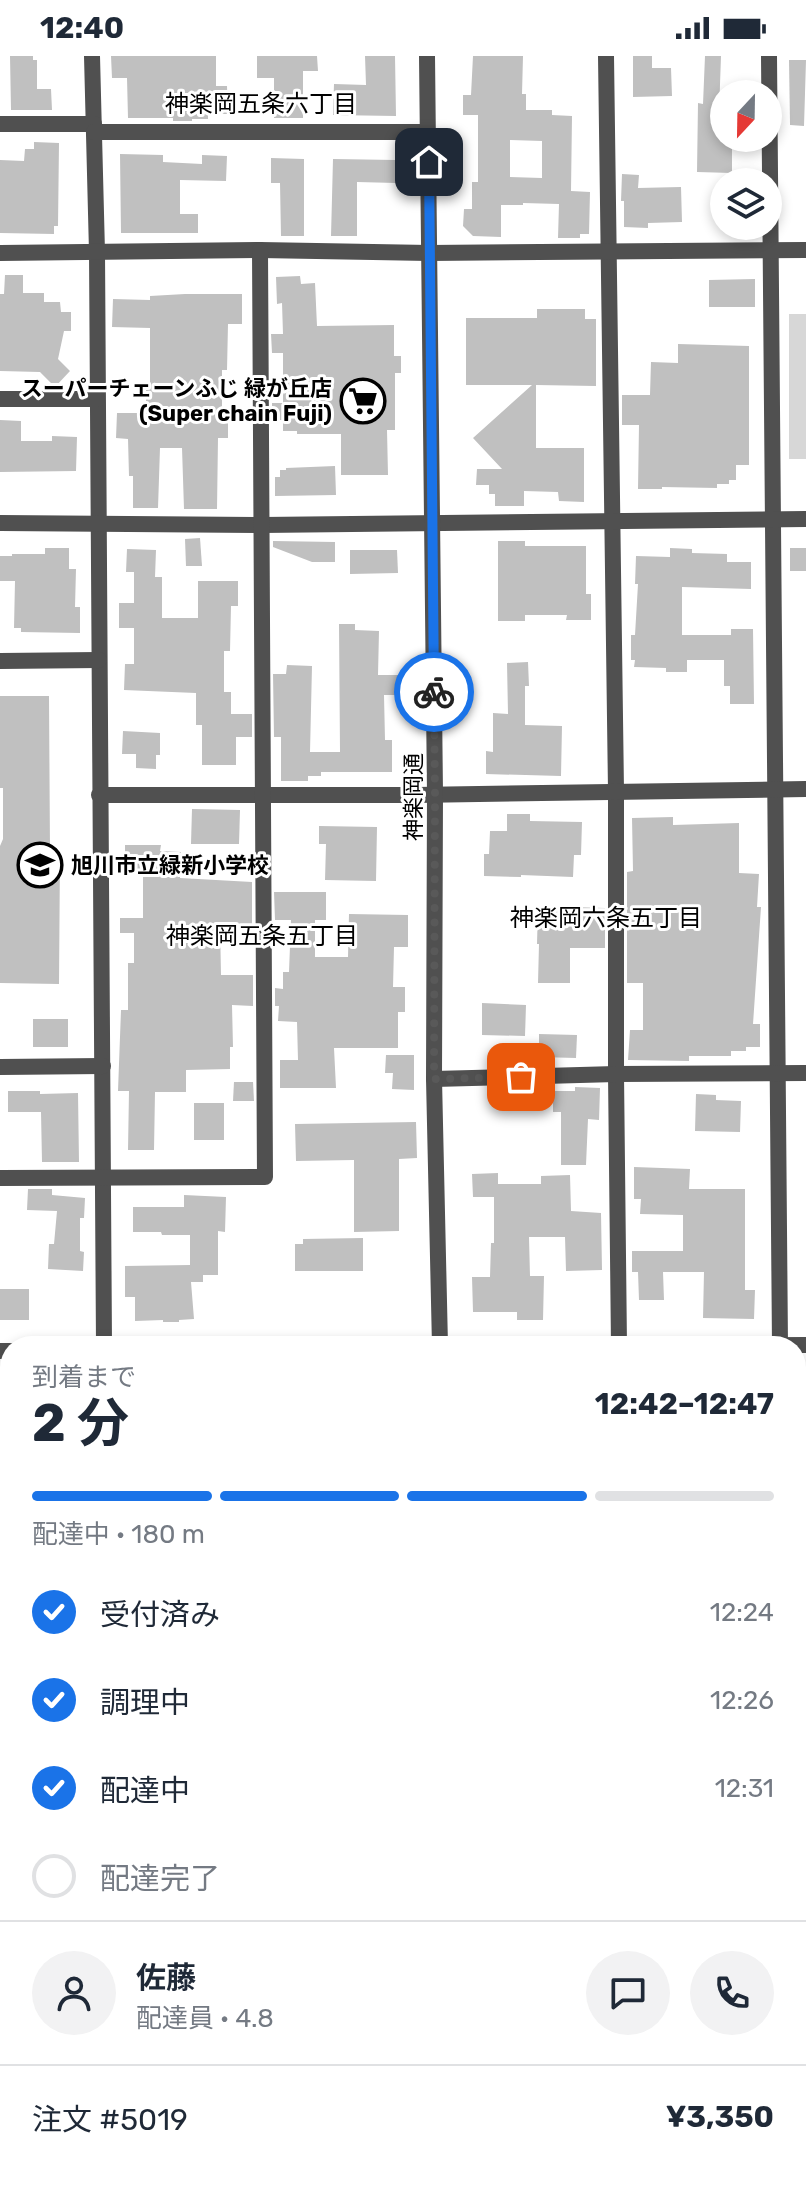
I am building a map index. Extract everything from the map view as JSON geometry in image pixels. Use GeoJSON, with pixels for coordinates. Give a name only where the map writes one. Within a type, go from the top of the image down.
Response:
{"type":"FeatureCollection","features":[{"type":"Feature","properties":{"kind":"street"},"geometry":{"type":"LineString","coordinates":[[92,56],[97,252],[104,1336]]}},
{"type":"Feature","properties":{"kind":"street","name":"神楽岡通"},"geometry":{"type":"LineString","coordinates":[[427,56],[435,794],[434,1079],[440,1336]]}},
{"type":"Feature","properties":{"kind":"street"},"geometry":{"type":"LineString","coordinates":[[606,56],[616,791],[619,1336]]}},
{"type":"Feature","properties":{"kind":"street"},"geometry":{"type":"LineString","coordinates":[[769,56],[780,1336]]}},
{"type":"Feature","properties":{"kind":"street"},"geometry":{"type":"LineString","coordinates":[[0,124],[428,132]]}},
{"type":"Feature","properties":{"kind":"street"},"geometry":{"type":"LineString","coordinates":[[0,1178],[265,1177],[260,250]]}},
{"type":"Feature","properties":{"kind":"street"},"geometry":{"type":"LineString","coordinates":[[0,253],[806,250]]}},
{"type":"Feature","properties":{"kind":"street"},"geometry":{"type":"LineString","coordinates":[[0,399],[97,399]]}},
{"type":"Feature","properties":{"kind":"street"},"geometry":{"type":"LineString","coordinates":[[0,523],[262,525],[806,519]]}},
{"type":"Feature","properties":{"kind":"street"},"geometry":{"type":"LineString","coordinates":[[0,661],[99,660]]}},
{"type":"Feature","properties":{"kind":"street"},"geometry":{"type":"LineString","coordinates":[[99,795],[806,789]]}},
{"type":"Feature","properties":{"kind":"street"},"geometry":{"type":"LineString","coordinates":[[0,1067],[103,1066]]}},
{"type":"Feature","properties":{"kind":"street"},"geometry":{"type":"LineString","coordinates":[[434,1079],[806,1073]]}},
{"type":"Feature","properties":{"kind":"shaded area"},"geometry":{"type":"Polygon","coordinates":[[[789,314],[806,314],[806,459],[789,459],[789,314]]]}},
{"type":"Feature","properties":{"kind":"building"},"geometry":{"type":"Polygon","coordinates":[[[10,56],[33,56],[33,60],[37,60],[37,89],[51,89],[52,110],[11,110],[10,56]]]}},
{"type":"Feature","properties":{"kind":"building"},"geometry":{"type":"Polygon","coordinates":[[[111,56],[216,56],[216,86],[227,86],[228,114],[208,114],[208,119],[192,121],[128,118],[127,78],[112,78],[111,56]]]}},
{"type":"Feature","properties":{"kind":"building"},"geometry":{"type":"Polygon","coordinates":[[[257,56],[317,56],[318,71],[303,71],[303,118],[274,118],[274,78],[257,78],[257,56]]]}},
{"type":"Feature","properties":{"kind":"building"},"geometry":{"type":"Polygon","coordinates":[[[365,56],[395,56],[396,116],[333,115],[334,84],[366,85],[365,56]]]}},
{"type":"Feature","properties":{"kind":"building"},"geometry":{"type":"Polygon","coordinates":[[[473,56],[523,56],[522,94],[526,94],[526,110],[552,110],[552,115],[572,116],[571,191],[590,192],[589,234],[580,234],[580,238],[558,238],[559,204],[501,205],[501,237],[473,236],[463,226],[464,209],[472,209],[472,182],[478,182],[478,115],[463,115],[463,95],[471,95],[473,56]],[[510,140],[510,177],[542,178],[542,141],[510,140]]]}},
{"type":"Feature","properties":{"kind":"building"},"geometry":{"type":"Polygon","coordinates":[[[633,56],[652,56],[652,68],[671,68],[672,96],[633,97],[633,56]]]}},
{"type":"Feature","properties":{"kind":"building"},"geometry":{"type":"Polygon","coordinates":[[[705,56],[721,56],[720,80],[710,80],[710,152],[732,152],[732,168],[710,168],[710,172],[697,172],[698,103],[703,104],[705,56]]]}},
{"type":"Feature","properties":{"kind":"building"},"geometry":{"type":"Polygon","coordinates":[[[789,60],[806,60],[804,126],[790,125],[789,60]]]}},
{"type":"Feature","properties":{"kind":"building"},"geometry":{"type":"Polygon","coordinates":[[[34,142],[59,143],[58,226],[54,226],[54,234],[0,233],[0,160],[24,161],[25,149],[34,149],[34,142]]]}},
{"type":"Feature","properties":{"kind":"building"},"geometry":{"type":"Polygon","coordinates":[[[120,154],[163,155],[163,162],[202,164],[202,155],[227,156],[226,181],[180,180],[180,214],[198,214],[198,233],[121,233],[120,154]]]}},
{"type":"Feature","properties":{"kind":"building"},"geometry":{"type":"Polygon","coordinates":[[[271,158],[304,159],[304,236],[281,236],[280,183],[271,183],[271,158]]]}},
{"type":"Feature","properties":{"kind":"building"},"geometry":{"type":"Polygon","coordinates":[[[333,159],[396,160],[396,183],[357,182],[357,236],[331,236],[333,159]]]}},
{"type":"Feature","properties":{"kind":"building"},"geometry":{"type":"Polygon","coordinates":[[[622,174],[639,175],[638,188],[681,187],[682,222],[648,223],[648,228],[624,227],[622,174]]]}},
{"type":"Feature","properties":{"kind":"building"},"geometry":{"type":"Polygon","coordinates":[[[5,275],[23,275],[23,293],[44,293],[44,302],[60,302],[61,312],[71,312],[71,331],[64,331],[58,359],[70,371],[55,387],[40,372],[0,371],[0,294],[4,294],[5,275]]]}},
{"type":"Feature","properties":{"kind":"building"},"geometry":{"type":"Polygon","coordinates":[[[300,276],[301,284],[315,283],[317,326],[394,325],[394,356],[401,356],[401,373],[395,373],[395,430],[387,430],[388,475],[341,475],[341,434],[297,434],[297,431],[283,431],[283,420],[272,420],[272,403],[283,403],[283,353],[272,353],[271,334],[283,334],[282,303],[277,304],[276,277],[300,276]]]}},
{"type":"Feature","properties":{"kind":"building"},"geometry":{"type":"Polygon","coordinates":[[[755,279],[755,307],[709,307],[709,280],[755,279]]]}},
{"type":"Feature","properties":{"kind":"building"},"geometry":{"type":"Polygon","coordinates":[[[242,294],[242,324],[228,324],[227,370],[222,370],[222,418],[228,418],[228,438],[218,438],[217,509],[184,509],[182,448],[160,448],[158,508],[133,508],[128,439],[116,438],[117,413],[146,413],[146,383],[150,383],[150,328],[112,327],[113,299],[150,300],[150,296],[242,294]]]}},
{"type":"Feature","properties":{"kind":"building"},"geometry":{"type":"Polygon","coordinates":[[[537,309],[585,309],[585,319],[596,319],[596,386],[536,385],[536,448],[584,448],[584,502],[559,501],[558,492],[524,491],[524,506],[495,506],[495,494],[489,494],[489,485],[476,485],[477,469],[502,469],[473,438],[532,385],[466,385],[466,318],[537,318],[537,309]]]}},
{"type":"Feature","properties":{"kind":"building"},"geometry":{"type":"Polygon","coordinates":[[[678,344],[749,346],[749,465],[736,465],[736,480],[729,480],[729,484],[717,484],[717,488],[638,489],[639,425],[622,425],[622,395],[650,395],[651,362],[678,363],[678,344]]]}},
{"type":"Feature","properties":{"kind":"building"},"geometry":{"type":"Polygon","coordinates":[[[0,420],[21,421],[21,441],[52,441],[52,436],[77,437],[76,471],[0,472],[0,420]]]}},
{"type":"Feature","properties":{"kind":"building"},"geometry":{"type":"Polygon","coordinates":[[[335,466],[336,495],[275,496],[275,477],[280,477],[280,470],[335,466]]]}},
{"type":"Feature","properties":{"kind":"building"},"geometry":{"type":"Polygon","coordinates":[[[200,538],[202,566],[186,566],[185,539],[200,538]]]}},
{"type":"Feature","properties":{"kind":"building"},"geometry":{"type":"Polygon","coordinates":[[[273,541],[335,542],[335,562],[312,562],[273,547],[273,541]]]}},
{"type":"Feature","properties":{"kind":"building"},"geometry":{"type":"Polygon","coordinates":[[[498,541],[525,541],[525,546],[586,546],[586,594],[591,594],[591,620],[566,620],[567,615],[525,615],[525,621],[498,621],[498,541]]]}},
{"type":"Feature","properties":{"kind":"building"},"geometry":{"type":"Polygon","coordinates":[[[45,548],[69,548],[69,569],[76,569],[75,607],[80,607],[80,633],[21,632],[21,628],[14,628],[15,581],[0,581],[0,556],[45,554],[45,548]]]}},
{"type":"Feature","properties":{"kind":"building"},"geometry":{"type":"Polygon","coordinates":[[[670,548],[692,549],[692,553],[727,554],[727,562],[751,562],[751,589],[682,587],[682,635],[731,635],[731,629],[753,629],[754,704],[730,704],[730,686],[724,686],[724,660],[687,660],[687,672],[634,667],[631,635],[635,635],[636,556],[670,557],[670,548]]]}},
{"type":"Feature","properties":{"kind":"building"},"geometry":{"type":"Polygon","coordinates":[[[790,548],[806,548],[806,571],[790,571],[790,548]]]}},
{"type":"Feature","properties":{"kind":"building"},"geometry":{"type":"Polygon","coordinates":[[[127,549],[156,550],[155,577],[162,577],[162,618],[198,618],[198,581],[238,581],[238,606],[231,606],[230,651],[224,651],[224,692],[231,692],[231,714],[252,714],[252,737],[236,737],[236,765],[202,765],[202,725],[196,725],[196,693],[124,690],[125,664],[134,664],[134,628],[119,628],[119,603],[134,603],[134,572],[126,572],[127,549]]]}},
{"type":"Feature","properties":{"kind":"building"},"geometry":{"type":"Polygon","coordinates":[[[350,550],[397,550],[398,573],[350,574],[350,550]]]}},
{"type":"Feature","properties":{"kind":"building"},"geometry":{"type":"Polygon","coordinates":[[[339,624],[355,624],[355,630],[379,631],[378,675],[400,675],[400,695],[384,695],[385,740],[392,740],[392,772],[321,772],[321,776],[308,776],[308,781],[281,781],[281,737],[274,737],[273,674],[286,674],[287,665],[312,666],[310,752],[340,752],[339,624]]]}},
{"type":"Feature","properties":{"kind":"building"},"geometry":{"type":"Polygon","coordinates":[[[528,662],[525,725],[562,726],[561,776],[486,774],[486,751],[493,752],[493,713],[508,714],[507,663],[528,662]]]}},
{"type":"Feature","properties":{"kind":"building"},"geometry":{"type":"Polygon","coordinates":[[[0,696],[49,696],[50,852],[60,852],[59,984],[0,983],[3,788],[0,788],[0,696]]]}},
{"type":"Feature","properties":{"kind":"building"},"geometry":{"type":"Polygon","coordinates":[[[123,731],[160,733],[160,755],[156,755],[156,769],[136,768],[136,754],[122,754],[123,731]]]}},
{"type":"Feature","properties":{"kind":"building"},"geometry":{"type":"Polygon","coordinates":[[[192,809],[240,810],[239,844],[191,844],[192,809]]]}},
{"type":"Feature","properties":{"kind":"building"},"geometry":{"type":"Polygon","coordinates":[[[507,814],[530,814],[530,821],[582,822],[581,855],[574,855],[573,877],[484,876],[484,854],[489,854],[490,831],[507,831],[507,814]]]}},
{"type":"Feature","properties":{"kind":"building"},"geometry":{"type":"Polygon","coordinates":[[[673,817],[673,825],[739,823],[739,873],[759,874],[757,907],[761,907],[753,1024],[760,1024],[760,1047],[731,1051],[731,1056],[689,1056],[689,1061],[628,1060],[630,1030],[643,1030],[643,983],[627,983],[627,872],[633,871],[632,818],[673,817]]]}},
{"type":"Feature","properties":{"kind":"building"},"geometry":{"type":"Polygon","coordinates":[[[319,826],[377,827],[376,881],[325,880],[326,844],[319,844],[319,826]]]}},
{"type":"Feature","properties":{"kind":"building"},"geometry":{"type":"Polygon","coordinates":[[[125,845],[161,845],[160,851],[181,852],[180,878],[252,882],[252,925],[220,925],[221,975],[253,975],[253,1006],[232,1005],[230,1069],[186,1070],[186,1092],[155,1092],[154,1150],[128,1150],[129,1091],[118,1091],[121,1010],[128,1010],[128,963],[134,963],[134,933],[120,933],[120,918],[143,918],[143,874],[125,873],[125,845]]]}},
{"type":"Feature","properties":{"kind":"building"},"geometry":{"type":"Polygon","coordinates":[[[274,892],[326,892],[326,920],[315,920],[315,957],[348,957],[349,914],[408,915],[408,947],[394,947],[393,987],[405,987],[405,1012],[398,1012],[398,1048],[334,1048],[336,1088],[280,1088],[280,1060],[298,1060],[297,1022],[278,1021],[279,1006],[275,1006],[275,988],[283,989],[283,972],[289,972],[291,920],[275,920],[274,892]]]}},
{"type":"Feature","properties":{"kind":"building"},"geometry":{"type":"Polygon","coordinates":[[[538,906],[605,908],[605,948],[570,948],[570,983],[538,983],[538,906]]]}},
{"type":"Feature","properties":{"kind":"building"},"geometry":{"type":"Polygon","coordinates":[[[482,1003],[526,1005],[525,1036],[482,1035],[482,1003]]]}},
{"type":"Feature","properties":{"kind":"building"},"geometry":{"type":"Polygon","coordinates":[[[33,1019],[68,1019],[68,1047],[33,1047],[33,1019]]]}},
{"type":"Feature","properties":{"kind":"building"},"geometry":{"type":"Polygon","coordinates":[[[539,1034],[577,1035],[576,1058],[539,1057],[539,1034]]]}},
{"type":"Feature","properties":{"kind":"building"},"geometry":{"type":"Polygon","coordinates":[[[386,1055],[414,1055],[414,1090],[392,1089],[393,1073],[385,1073],[386,1055]]]}},
{"type":"Feature","properties":{"kind":"building"},"geometry":{"type":"Polygon","coordinates":[[[234,1082],[253,1082],[254,1101],[233,1101],[234,1082]]]}},
{"type":"Feature","properties":{"kind":"building"},"geometry":{"type":"Polygon","coordinates":[[[575,1087],[600,1088],[599,1120],[588,1119],[586,1165],[561,1165],[561,1112],[553,1112],[553,1091],[575,1091],[575,1087]]]}},
{"type":"Feature","properties":{"kind":"building"},"geometry":{"type":"Polygon","coordinates":[[[8,1091],[78,1093],[79,1162],[42,1162],[41,1112],[8,1112],[8,1091]]]}},
{"type":"Feature","properties":{"kind":"building"},"geometry":{"type":"Polygon","coordinates":[[[696,1094],[716,1095],[716,1100],[741,1101],[740,1132],[695,1131],[696,1094]]]}},
{"type":"Feature","properties":{"kind":"building"},"geometry":{"type":"Polygon","coordinates":[[[194,1103],[224,1103],[224,1140],[194,1140],[194,1103]]]}},
{"type":"Feature","properties":{"kind":"building"},"geometry":{"type":"Polygon","coordinates":[[[416,1122],[417,1158],[399,1159],[399,1231],[354,1232],[354,1160],[296,1161],[295,1124],[416,1122]]]}},
{"type":"Feature","properties":{"kind":"building"},"geometry":{"type":"Polygon","coordinates":[[[634,1167],[690,1169],[689,1189],[745,1189],[745,1290],[755,1290],[754,1319],[703,1318],[704,1272],[663,1272],[664,1300],[639,1300],[638,1272],[632,1272],[632,1251],[683,1251],[683,1215],[640,1214],[641,1199],[634,1199],[634,1167]]]}},
{"type":"Feature","properties":{"kind":"building"},"geometry":{"type":"Polygon","coordinates":[[[498,1173],[498,1184],[541,1184],[541,1176],[570,1175],[571,1211],[601,1213],[602,1270],[566,1271],[565,1237],[529,1237],[530,1276],[544,1276],[543,1320],[517,1320],[517,1312],[473,1312],[472,1277],[490,1277],[494,1197],[473,1197],[472,1174],[498,1173]]]}},
{"type":"Feature","properties":{"kind":"building"},"geometry":{"type":"Polygon","coordinates":[[[28,1189],[52,1189],[52,1195],[85,1198],[84,1218],[80,1218],[83,1271],[48,1269],[49,1244],[54,1244],[57,1211],[27,1210],[28,1189]]]}},
{"type":"Feature","properties":{"kind":"building"},"geometry":{"type":"Polygon","coordinates":[[[184,1195],[226,1197],[225,1232],[218,1231],[218,1275],[203,1275],[203,1282],[191,1282],[194,1319],[179,1322],[135,1321],[135,1297],[125,1297],[125,1266],[190,1265],[190,1235],[133,1232],[133,1207],[184,1207],[184,1195]]]}},
{"type":"Feature","properties":{"kind":"building"},"geometry":{"type":"Polygon","coordinates":[[[363,1238],[363,1271],[295,1271],[295,1244],[303,1244],[303,1239],[363,1238]]]}},
{"type":"Feature","properties":{"kind":"building"},"geometry":{"type":"Polygon","coordinates":[[[0,1289],[29,1289],[29,1320],[0,1320],[0,1289]]]}},
{"type":"Feature","properties":{"kind":"way so far"},"geometry":{"type":"LineString","coordinates":[[434,692],[434,1079],[521,1077]]}},
{"type":"Feature","properties":{"kind":"place","name":"スーパーチェーンふじ 緑が丘店 (Super chain Fuji)"},"geometry":{"type":"Point","coordinates":[363,401]}},
{"type":"Feature","properties":{"kind":"place","name":"旭川市立緑新小学校"},"geometry":{"type":"Point","coordinates":[40,865]}},
{"type":"Feature","properties":{"kind":"district","name":"神楽岡五条六丁目"},"geometry":{"type":"Point","coordinates":[261,104]}},
{"type":"Feature","properties":{"kind":"district","name":"神楽岡六条五丁目"},"geometry":{"type":"Point","coordinates":[606,918]}},
{"type":"Feature","properties":{"kind":"district","name":"神楽岡五条五丁目"},"geometry":{"type":"Point","coordinates":[262,936]}},
{"type":"Feature","properties":{"kind":"route"},"geometry":{"type":"LineString","coordinates":[[429,162],[434,692]]}}]}
